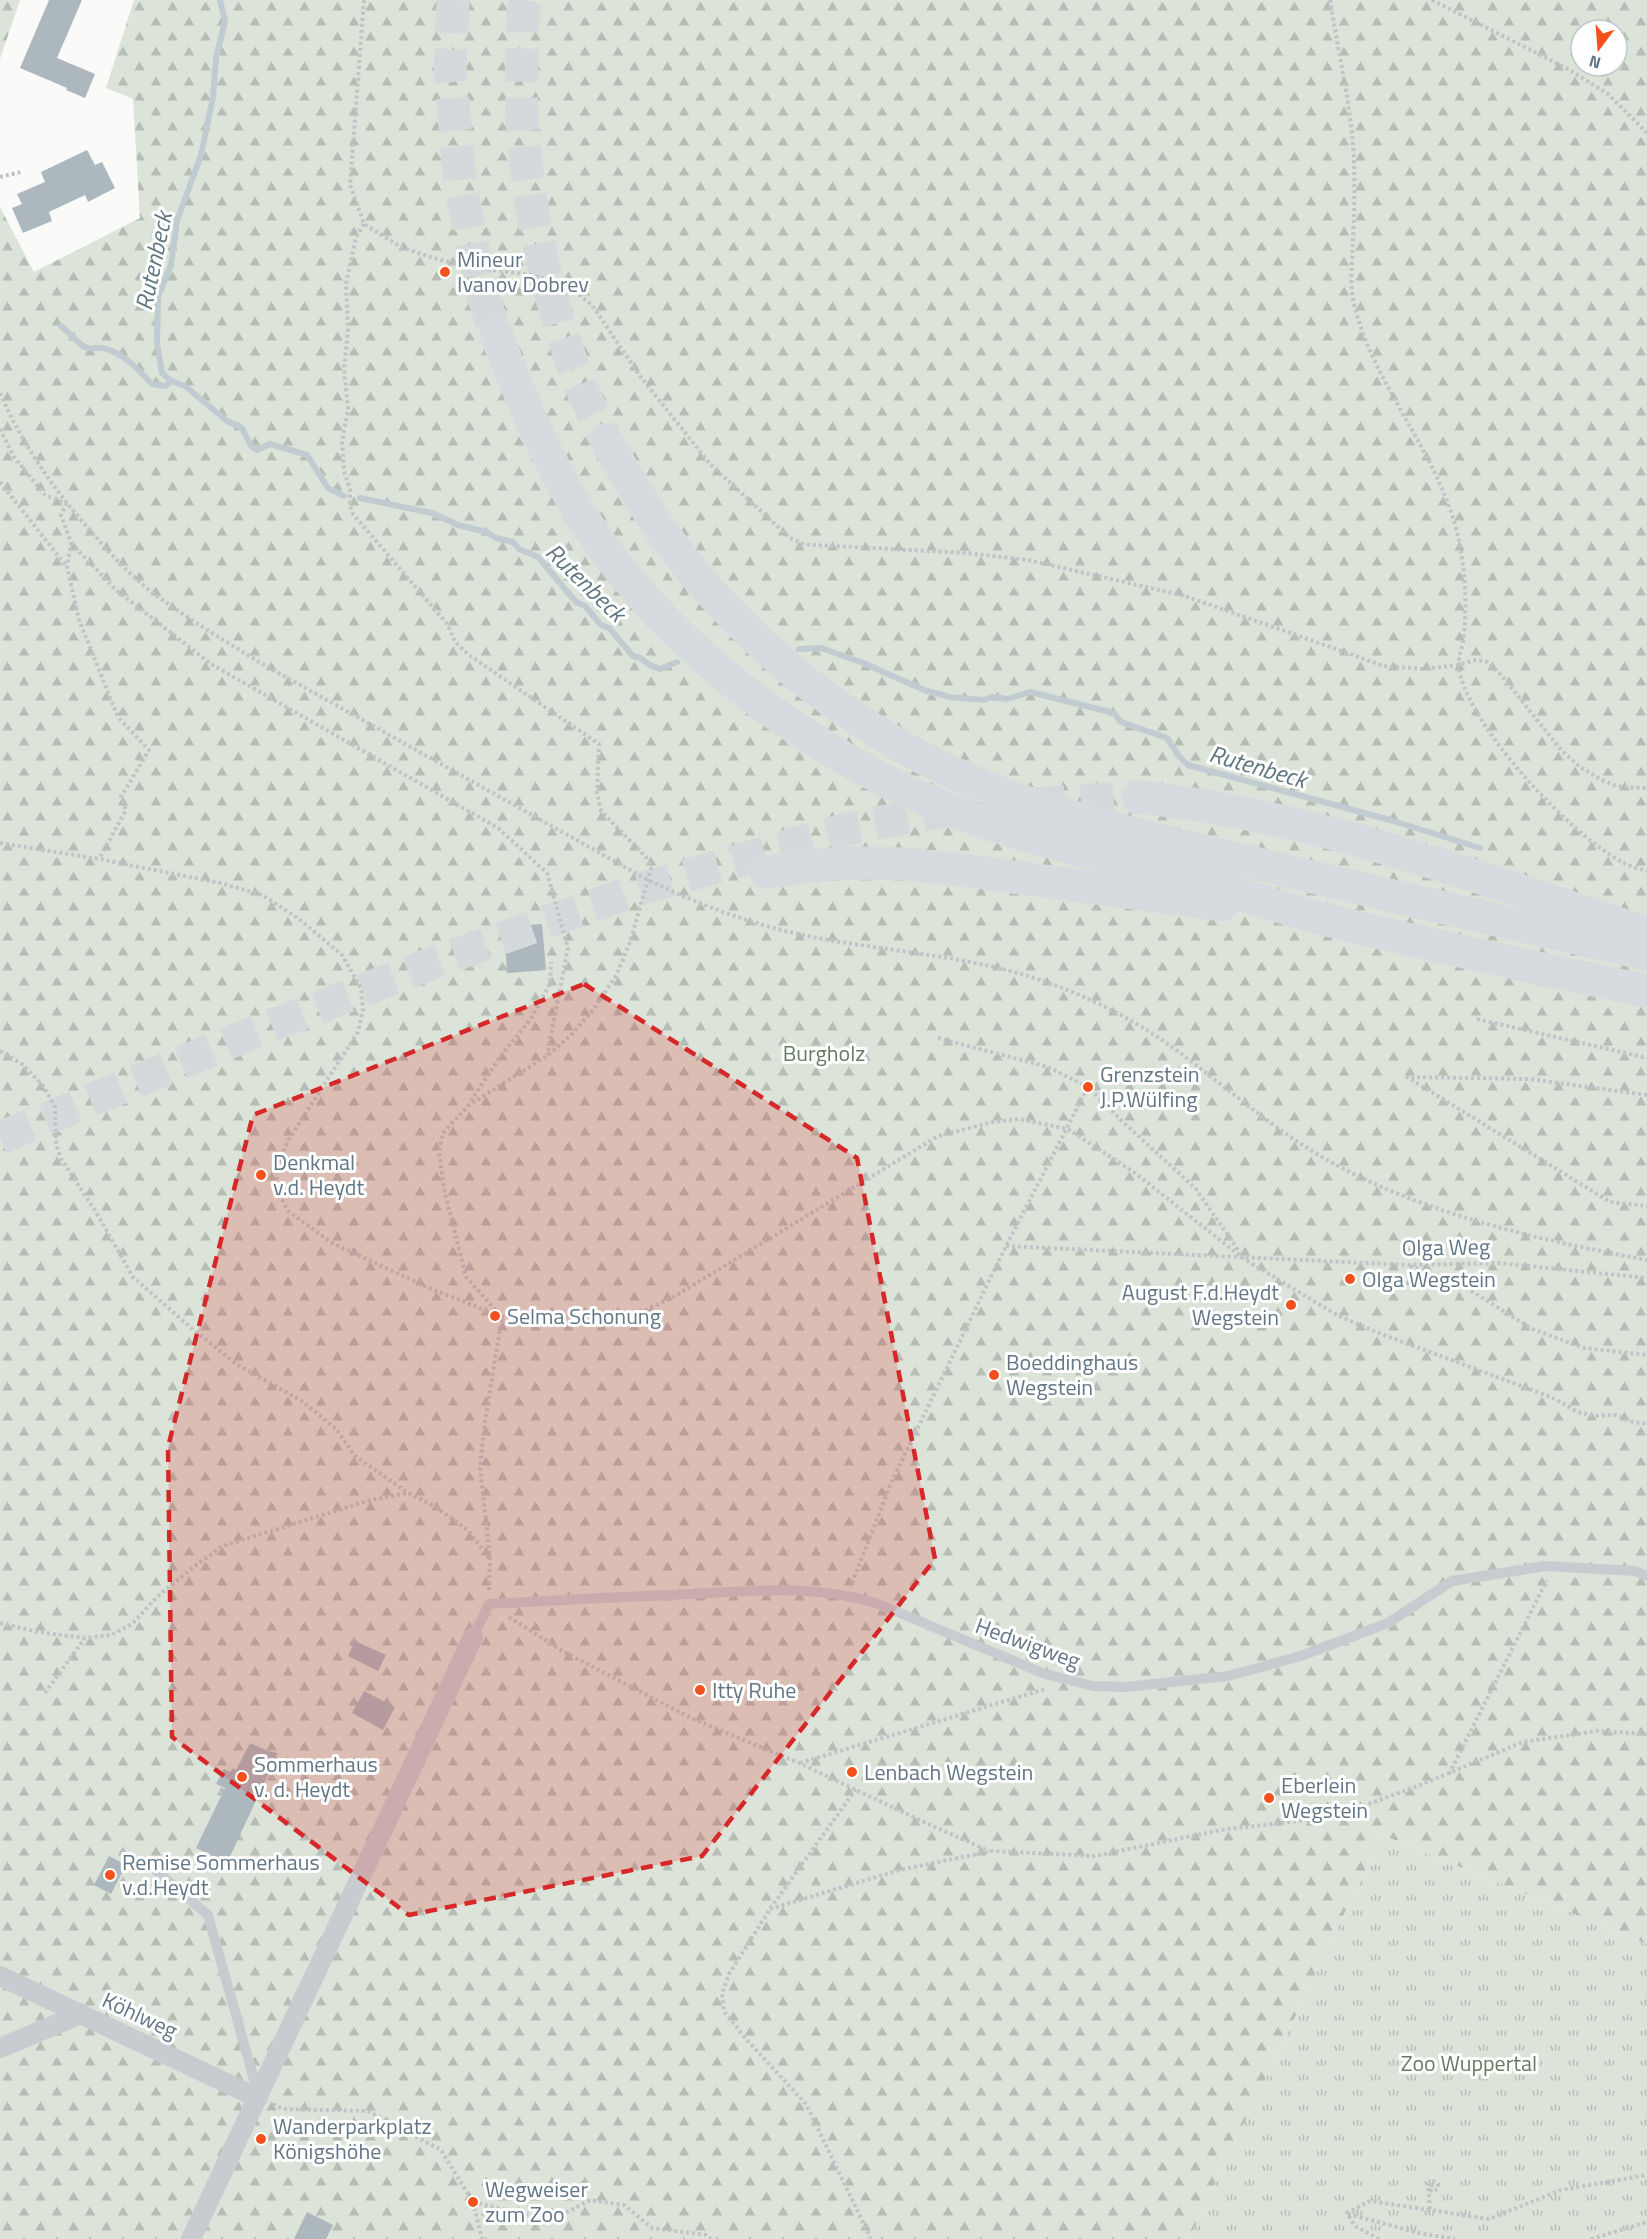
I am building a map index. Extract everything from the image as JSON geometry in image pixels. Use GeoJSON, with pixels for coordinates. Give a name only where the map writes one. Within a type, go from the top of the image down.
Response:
{"type":"FeatureCollection","features":[{"type":"Feature","properties":{"kind":"highway"},"geometry":{"type":"LineString","coordinates":[[495,334],[528,414],[561,480],[590,529],[620,570],[652,606],[725,675],[787,722],[836,754],[875,776],[962,814],[1038,840],[1183,877],[1328,920],[1647,991]]}},
{"type":"Feature","properties":{"kind":"highway"},"geometry":{"type":"LineString","coordinates":[[606,440],[663,533],[690,568],[756,639],[818,692],[923,758],[992,789],[1046,809],[1192,848],[1647,954]]}},
{"type":"Feature","properties":{"kind":"highway"},"geometry":{"type":"LineString","coordinates":[[1138,797],[1193,802],[1263,816],[1329,833],[1415,857],[1647,933]]}},
{"type":"Feature","properties":{"kind":"highway"},"geometry":{"type":"LineString","coordinates":[[766,872],[840,864],[906,864],[1328,920]]}},
{"type":"Feature","properties":{"kind":"street"},"geometry":{"type":"LineString","coordinates":[[190,2239],[473,1637]]}},
{"type":"Feature","properties":{"kind":"street","name":"Köhlweg"},"geometry":{"type":"LineString","coordinates":[[0,1976],[258,2098]]}},
{"type":"Feature","properties":{"kind":"street"},"geometry":{"type":"LineString","coordinates":[[0,2048],[81,2014]]}},
{"type":"Feature","properties":{"kind":"lane","name":"Hedwigweg"},"geometry":{"type":"LineString","coordinates":[[489,1604],[756,1590],[808,1590],[848,1594],[921,1621],[1015,1663],[1093,1686],[1126,1687],[1228,1676],[1301,1656],[1388,1623],[1452,1581],[1545,1566],[1635,1571],[1647,1576]]}},
{"type":"Feature","properties":{"kind":"lane"},"geometry":{"type":"LineString","coordinates":[[473,1637],[489,1604]]}},
{"type":"Feature","properties":{"kind":"lane"},"geometry":{"type":"LineString","coordinates":[[145,1861],[207,1915],[258,2098]]}},
{"type":"Feature","properties":{"kind":"path"},"geometry":{"type":"LineString","coordinates":[[364,0],[350,185],[364,224],[401,247],[429,257],[464,266],[531,275],[553,281],[578,294],[592,305],[640,376],[710,464],[773,524],[798,542],[814,545],[967,553],[1028,560],[1185,596],[1384,666],[1423,669],[1482,660],[1492,665],[1561,750],[1580,766],[1600,779],[1625,788],[1647,788]]}},
{"type":"Feature","properties":{"kind":"path"},"geometry":{"type":"LineString","coordinates":[[1330,0],[1354,156],[1352,267],[1354,304],[1368,345],[1432,466],[1458,536],[1465,613],[1464,637],[1458,665],[1467,696],[1510,759],[1547,802],[1584,836],[1624,863],[1647,871]]}},
{"type":"Feature","properties":{"kind":"path"},"geometry":{"type":"LineString","coordinates":[[1432,0],[1568,69],[1608,94],[1647,133]]}},
{"type":"Feature","properties":{"kind":"path"},"geometry":{"type":"LineString","coordinates":[[0,177],[21,172]]}},
{"type":"Feature","properties":{"kind":"path"},"geometry":{"type":"LineString","coordinates":[[364,224],[356,237],[346,285],[348,330],[344,369],[348,409],[342,441],[344,471],[350,489],[350,506],[353,514],[448,625],[455,642],[469,655],[599,744],[597,793],[601,812],[646,857],[651,869],[630,942],[617,974],[594,1009],[572,1035],[547,1056],[469,1105]]}},
{"type":"Feature","properties":{"kind":"path"},"geometry":{"type":"LineString","coordinates":[[0,393],[15,426],[42,471],[66,504],[111,554],[148,588],[259,662],[648,880],[691,901],[762,926],[822,939],[936,955],[998,967],[1058,986],[1120,1015],[1159,1038],[1300,1143],[1373,1183],[1419,1202],[1497,1226],[1598,1251],[1647,1260]]}},
{"type":"Feature","properties":{"kind":"path"},"geometry":{"type":"LineString","coordinates":[[0,429],[14,457],[45,495],[66,504]]}},
{"type":"Feature","properties":{"kind":"path"},"geometry":{"type":"LineString","coordinates":[[0,482],[67,567]]}},
{"type":"Feature","properties":{"kind":"path"},"geometry":{"type":"LineString","coordinates":[[66,504],[61,515],[71,543],[116,590],[212,664],[498,828],[547,873],[568,948],[547,1056]]}},
{"type":"Feature","properties":{"kind":"path"},"geometry":{"type":"LineString","coordinates":[[71,543],[67,567],[79,620],[118,717],[149,750],[121,796],[126,810],[99,859]]}},
{"type":"Feature","properties":{"kind":"path"},"geometry":{"type":"LineString","coordinates":[[0,843],[99,859],[220,883],[262,895],[298,918],[342,955],[361,988],[363,1011],[358,1032],[289,1139],[277,1166],[277,1190],[288,1211],[332,1243],[427,1287],[502,1317],[607,1315],[645,1310],[672,1298],[938,1136],[993,1122],[1019,1119],[1068,1129],[1135,1173],[1244,1258],[1337,1315],[1376,1332],[1551,1396],[1578,1412],[1594,1416],[1616,1415],[1633,1422],[1647,1424]]}},
{"type":"Feature","properties":{"kind":"path"},"geometry":{"type":"LineString","coordinates":[[502,1317],[466,1277],[444,1188],[439,1152],[443,1133],[469,1105],[502,1054],[530,1020],[550,984],[551,962]]}},
{"type":"Feature","properties":{"kind":"path"},"geometry":{"type":"LineString","coordinates":[[1477,1019],[1647,1058]]}},
{"type":"Feature","properties":{"kind":"path"},"geometry":{"type":"LineString","coordinates":[[938,1038],[1048,1067],[1088,1087],[1196,1189],[1244,1258]]}},
{"type":"Feature","properties":{"kind":"path"},"geometry":{"type":"LineString","coordinates":[[0,1051],[22,1065],[43,1086],[55,1107],[56,1144],[61,1159],[96,1212],[133,1277],[236,1364],[302,1401],[336,1429],[355,1456],[468,1530],[490,1558]]}},
{"type":"Feature","properties":{"kind":"path"},"geometry":{"type":"LineString","coordinates":[[1647,1095],[1529,1079],[1407,1077],[1610,1202],[1647,1206]]}},
{"type":"Feature","properties":{"kind":"path"},"geometry":{"type":"LineString","coordinates":[[848,1594],[891,1484],[1006,1246],[1088,1087]]}},
{"type":"Feature","properties":{"kind":"path","name":"Olga Weg"},"geometry":{"type":"LineString","coordinates":[[1006,1246],[1408,1265],[1498,1263],[1647,1278]]}},
{"type":"Feature","properties":{"kind":"path"},"geometry":{"type":"LineString","coordinates":[[1408,1265],[1467,1288],[1530,1328],[1584,1348],[1647,1355]]}},
{"type":"Feature","properties":{"kind":"path"},"geometry":{"type":"LineString","coordinates":[[502,1317],[484,1428],[480,1468],[490,1558],[489,1604],[564,1652],[691,1718],[799,1763],[926,1823],[992,1851]]}},
{"type":"Feature","properties":{"kind":"path"},"geometry":{"type":"LineString","coordinates":[[0,1623],[38,1632],[85,1638],[111,1635],[132,1624],[158,1596],[223,1546],[367,1501],[407,1492]]}},
{"type":"Feature","properties":{"kind":"path"},"geometry":{"type":"LineString","coordinates":[[1448,1774],[1554,1567]]}},
{"type":"Feature","properties":{"kind":"path"},"geometry":{"type":"LineString","coordinates":[[45,1693],[85,1638]]}},
{"type":"Feature","properties":{"kind":"path"},"geometry":{"type":"LineString","coordinates":[[799,1763],[1072,1681]]}},
{"type":"Feature","properties":{"kind":"path"},"geometry":{"type":"LineString","coordinates":[[770,1909],[900,1870],[992,1851],[1095,1856],[1221,1830],[1332,1817],[1448,1774],[1523,1742],[1597,1731],[1647,1734]]}},
{"type":"Feature","properties":{"kind":"path"},"geometry":{"type":"LineString","coordinates":[[856,1789],[770,1909],[729,1974],[723,1994],[724,2011],[746,2039],[806,2104],[871,2239]]}},
{"type":"Feature","properties":{"kind":"path"},"geometry":{"type":"LineString","coordinates":[[258,2098],[283,2109],[368,2111],[441,2150],[473,2202],[482,2239]]}},
{"type":"Feature","properties":{"kind":"path"},"geometry":{"type":"LineString","coordinates":[[1347,2213],[1370,2201],[1489,2219],[1561,2190],[1647,2175]]}},
{"type":"Feature","properties":{"kind":"path"},"geometry":{"type":"LineString","coordinates":[[1430,2209],[1428,2185],[1433,2181],[1438,2184],[1438,2189],[1433,2192],[1430,2187],[1433,2184]]}},
{"type":"Feature","properties":{"kind":"path"},"geometry":{"type":"LineString","coordinates":[[473,2202],[524,2214],[556,2218],[591,2200],[624,2205],[652,2228],[706,2235],[711,2239]]}},
{"type":"Feature","properties":{"kind":"path"},"geometry":{"type":"LineString","coordinates":[[1347,2213],[1355,2226],[1379,2239]]}},
{"type":"Feature","properties":{"kind":"path"},"geometry":{"type":"LineString","coordinates":[[1347,2213],[1419,2233],[1455,2239]]}},
{"type":"Feature","properties":{"kind":"path"},"geometry":{"type":"LineString","coordinates":[[1591,2239],[1647,2222]]}},
{"type":"Feature","properties":{"kind":"highlighted area"},"geometry":{"type":"Polygon","coordinates":[[[584,984],[857,1158],[935,1559],[702,1856],[409,1915],[172,1737],[168,1447],[253,1115],[584,984]]]}},
{"type":"Feature","properties":{"kind":"green space"},"geometry":{"type":"Polygon","coordinates":[[[0,0],[20,0],[0,59],[0,0]]]}},
{"type":"Feature","properties":{"kind":"green space","name":"Burgholz"},"geometry":{"type":"Polygon","coordinates":[[[134,0],[1647,0],[1647,1944],[1382,1835],[1189,2239],[0,2239],[0,207],[34,272],[140,218],[133,99],[106,88],[134,0]]]}},
{"type":"Feature","properties":{"kind":"green space","name":"Zoo Wuppertal"},"geometry":{"type":"Polygon","coordinates":[[[1382,1835],[1647,1944],[1647,2239],[1189,2239],[1382,1835]]]}},
{"type":"Feature","properties":{"kind":"building"},"geometry":{"type":"Polygon","coordinates":[[[49,0],[82,0],[57,58],[95,74],[85,98],[20,68],[49,0]]]}},
{"type":"Feature","properties":{"kind":"building"},"geometry":{"type":"Polygon","coordinates":[[[87,150],[95,165],[102,162],[115,188],[88,202],[85,195],[49,212],[52,221],[23,233],[12,208],[22,204],[17,194],[45,182],[41,172],[87,150]]]}},
{"type":"Feature","properties":{"kind":"building"},"geometry":{"type":"Polygon","coordinates":[[[542,924],[546,970],[507,973],[504,927],[542,924]]]}},
{"type":"Feature","properties":{"kind":"building"},"geometry":{"type":"Polygon","coordinates":[[[355,1641],[386,1655],[378,1671],[348,1656],[355,1641]]]}},
{"type":"Feature","properties":{"kind":"building"},"geometry":{"type":"Polygon","coordinates":[[[364,1691],[395,1707],[383,1730],[352,1713],[364,1691]]]}},
{"type":"Feature","properties":{"kind":"building"},"geometry":{"type":"Polygon","coordinates":[[[250,1743],[278,1753],[227,1863],[196,1848],[225,1788],[216,1784],[224,1769],[230,1772],[233,1768],[236,1770],[250,1743]]]}},
{"type":"Feature","properties":{"kind":"building","name":"Remise Sommerhaus v.d.Heydt"},"geometry":{"type":"Polygon","coordinates":[[[109,1856],[126,1865],[111,1894],[94,1885],[109,1856]]]}},
{"type":"Feature","properties":{"kind":"building"},"geometry":{"type":"Polygon","coordinates":[[[307,2212],[333,2225],[326,2239],[294,2239],[307,2212]]]}},
{"type":"Feature","properties":{"kind":"waterway","name":"Rutenbeck"},"geometry":{"type":"LineString","coordinates":[[220,0],[225,21],[216,59],[213,97],[201,155],[177,221],[171,265],[158,297],[157,343],[162,373],[171,381],[185,386],[227,421],[242,428],[251,446],[257,450],[270,444],[307,455],[328,488],[344,496]]}},
{"type":"Feature","properties":{"kind":"waterway"},"geometry":{"type":"LineString","coordinates":[[61,326],[85,347],[103,348],[123,357],[152,384],[166,386],[171,381]]}},
{"type":"Feature","properties":{"kind":"waterway","name":"Rutenbeck"},"geometry":{"type":"LineString","coordinates":[[360,498],[432,513],[458,525],[513,542],[519,549],[538,557],[576,602],[585,606],[601,625],[609,628],[633,656],[660,669],[677,662]]}},
{"type":"Feature","properties":{"kind":"waterway","name":"Rutenbeck"},"geometry":{"type":"LineString","coordinates":[[799,649],[821,648],[866,664],[924,690],[950,697],[984,700],[992,697],[1007,699],[1030,692],[1114,713],[1121,722],[1167,738],[1188,765],[1390,820],[1480,848]]}},
{"type":"Feature","properties":{"kind":"tunnel"},"geometry":{"type":"LineString","coordinates":[[453,0],[450,69],[460,182],[481,290],[496,334]]}},
{"type":"Feature","properties":{"kind":"tunnel"},"geometry":{"type":"LineString","coordinates":[[526,0],[523,12],[521,103],[533,215],[547,279],[565,343],[579,382],[606,440]]}},
{"type":"Feature","properties":{"kind":"tunnel"},"geometry":{"type":"LineString","coordinates":[[1032,804],[1138,797]]}},
{"type":"Feature","properties":{"kind":"tunnel"},"geometry":{"type":"LineString","coordinates":[[0,1138],[240,1038],[435,962],[634,891],[842,830],[965,808]]}},
{"type":"Feature","properties":{"kind":"place","name":"Mineur Ivanov Dobrev"},"geometry":{"type":"Point","coordinates":[445,272]}},
{"type":"Feature","properties":{"kind":"place","name":"Grenzstein J.P.Wülfing"},"geometry":{"type":"Point","coordinates":[1088,1087]}},
{"type":"Feature","properties":{"kind":"place","name":"Denkmal v.d. Heydt"},"geometry":{"type":"Point","coordinates":[261,1175]}},
{"type":"Feature","properties":{"kind":"place","name":"Olga Wegstein"},"geometry":{"type":"Point","coordinates":[1350,1279]}},
{"type":"Feature","properties":{"kind":"place","name":"August F.d.Heydt Wegstein"},"geometry":{"type":"Point","coordinates":[1291,1305]}},
{"type":"Feature","properties":{"kind":"place","name":"Selma Schonung"},"geometry":{"type":"Point","coordinates":[495,1316]}},
{"type":"Feature","properties":{"kind":"place","name":"Boeddinghaus Wegstein"},"geometry":{"type":"Point","coordinates":[994,1375]}},
{"type":"Feature","properties":{"kind":"place","name":"Itty Ruhe"},"geometry":{"type":"Point","coordinates":[700,1690]}},
{"type":"Feature","properties":{"kind":"place","name":"Lenbach Wegstein"},"geometry":{"type":"Point","coordinates":[852,1772]}},
{"type":"Feature","properties":{"kind":"place","name":"Sommerhaus v. d. Heydt"},"geometry":{"type":"Point","coordinates":[242,1777]}},
{"type":"Feature","properties":{"kind":"place","name":"Eberlein Wegstein"},"geometry":{"type":"Point","coordinates":[1269,1798]}},
{"type":"Feature","properties":{"kind":"place","name":"Remise Sommerhaus v.d.Heydt"},"geometry":{"type":"Point","coordinates":[110,1875]}},
{"type":"Feature","properties":{"kind":"place","name":"Wanderparkplatz Königshöhe"},"geometry":{"type":"Point","coordinates":[261,2139]}},
{"type":"Feature","properties":{"kind":"place","name":"Wegweiser zum Zoo"},"geometry":{"type":"Point","coordinates":[473,2202]}}]}
